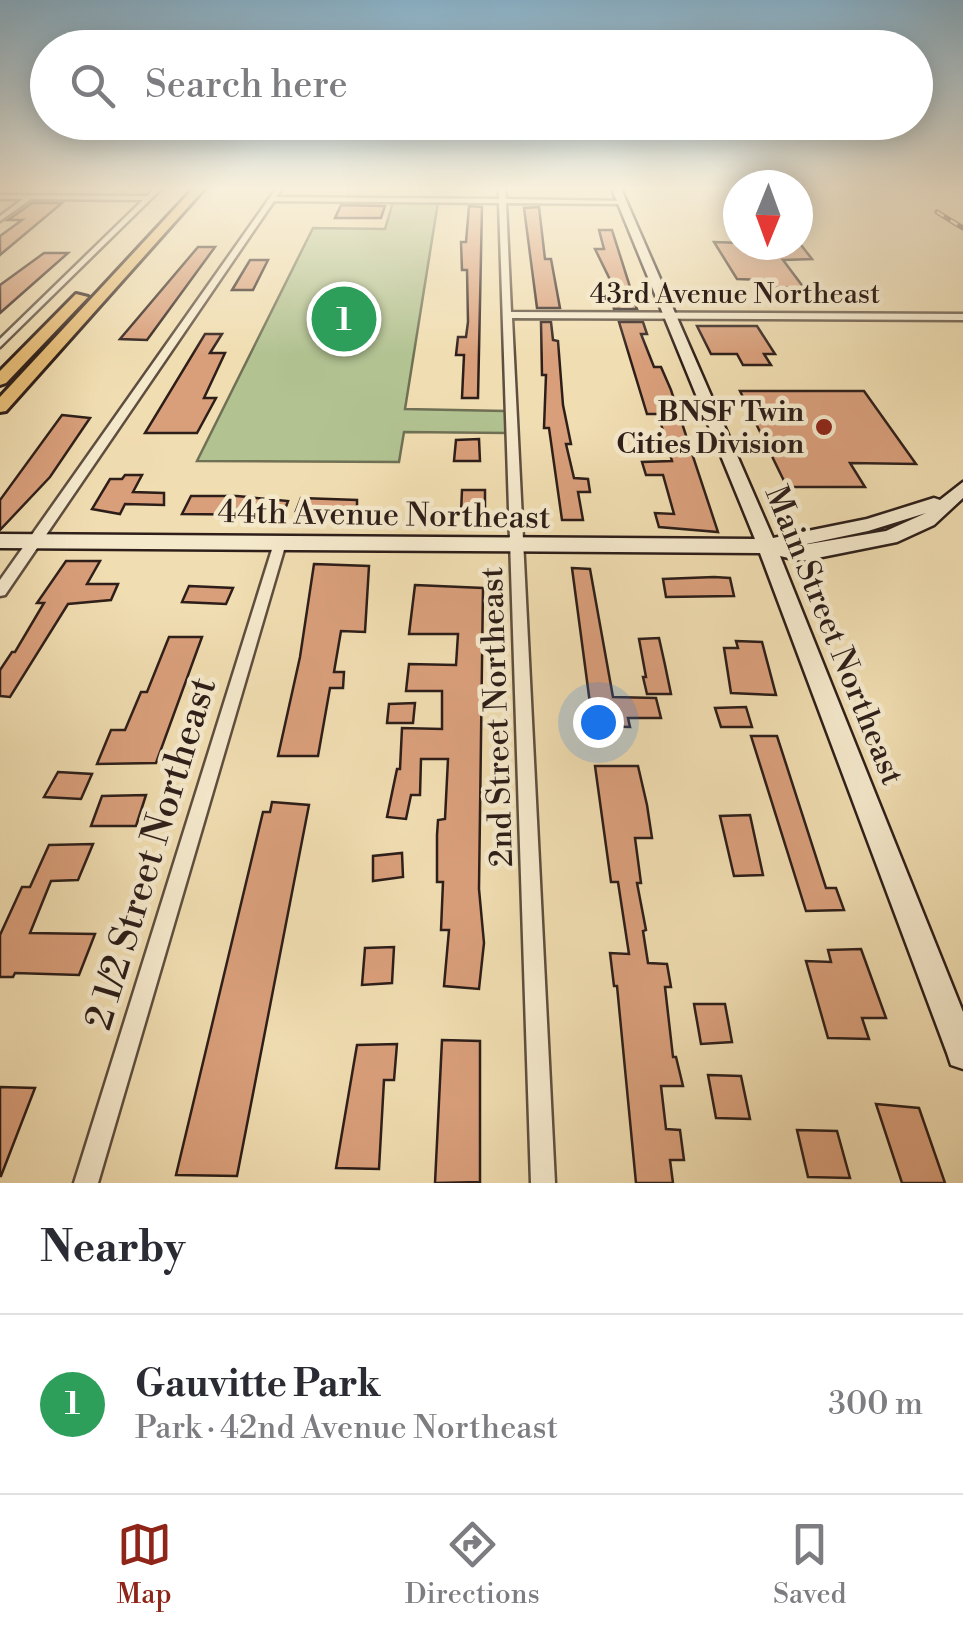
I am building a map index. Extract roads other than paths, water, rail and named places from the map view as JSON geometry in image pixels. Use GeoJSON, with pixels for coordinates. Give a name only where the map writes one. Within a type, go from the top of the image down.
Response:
{"type":"FeatureCollection","features":[{"type":"Feature","properties":{"kind":"main road"},"geometry":{"type":"LineString","coordinates":[[0,380],[131,244]]}},
{"type":"Feature","properties":{"kind":"main road"},"geometry":{"type":"LineString","coordinates":[[0,407],[148,244]]}},
{"type":"Feature","properties":{"kind":"street"},"geometry":{"type":"LineString","coordinates":[[0,344],[102,244]]}},
{"type":"Feature","properties":{"kind":"street"},"geometry":{"type":"LineString","coordinates":[[0,591],[239,244]]}},
{"type":"Feature","properties":{"kind":"street","name":"2nd Street Northeast"},"geometry":{"type":"LineString","coordinates":[[504,244],[543,1183]]}},
{"type":"Feature","properties":{"kind":"street","name":"Main Street Northeast"},"geometry":{"type":"LineString","coordinates":[[638,244],[768,546],[963,1053]]}},
{"type":"Feature","properties":{"kind":"street","name":"43rd Avenue Northeast"},"geometry":{"type":"LineString","coordinates":[[507,315],[963,317]]}},
{"type":"Feature","properties":{"kind":"street","name":"44th Avenue Northeast"},"geometry":{"type":"LineString","coordinates":[[0,541],[768,546],[802,554],[890,537],[928,522],[959,492]]}},
{"type":"Feature","properties":{"kind":"street","name":"2 1/2 Street Northeast"},"geometry":{"type":"LineString","coordinates":[[86,1183],[280,543]]}},
{"type":"Feature","properties":{"kind":"place","name":"Gauvitte Park"},"geometry":{"type":"Point","coordinates":[344,319]}},
{"type":"Feature","properties":{"kind":"place","name":"BNSF Twin Cities Division"},"geometry":{"type":"Point","coordinates":[824,427]}}]}
